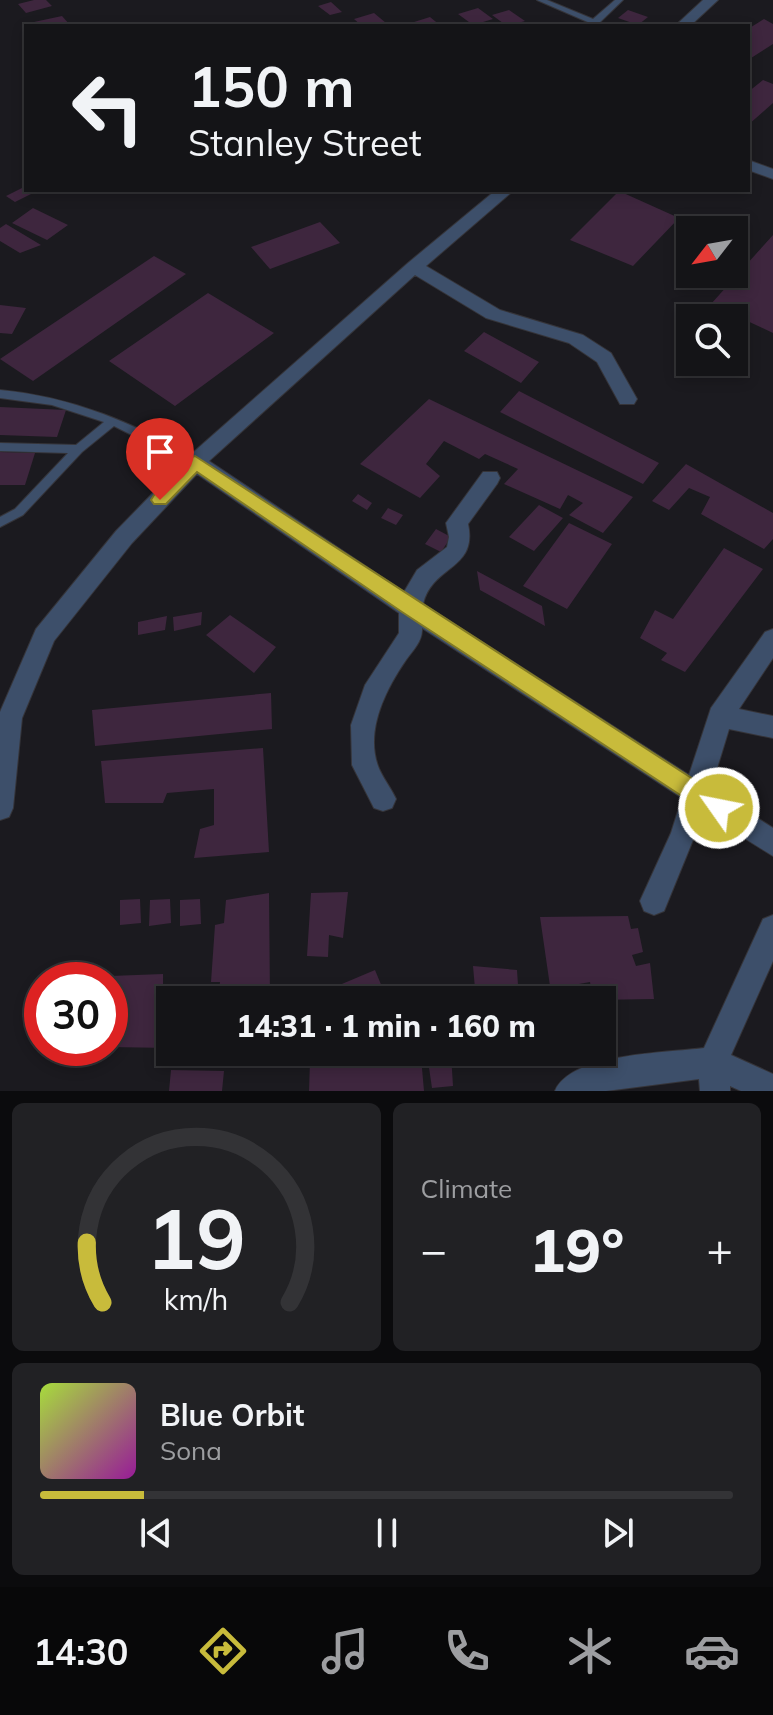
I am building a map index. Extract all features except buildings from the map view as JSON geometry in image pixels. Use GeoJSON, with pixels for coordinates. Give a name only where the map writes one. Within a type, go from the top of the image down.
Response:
{"type":"FeatureCollection","features":[{"type":"Feature","properties":{"kind":"street"},"geometry":{"type":"LineString","coordinates":[[684,24],[711,0]]}},
{"type":"Feature","properties":{"kind":"street"},"geometry":{"type":"LineString","coordinates":[[750,166],[773,174]]}},
{"type":"Feature","properties":{"kind":"street"},"geometry":{"type":"LineString","coordinates":[[0,808],[10,718],[44,636],[124,537],[195,462],[414,267],[504,192]]}},
{"type":"Feature","properties":{"kind":"street"},"geometry":{"type":"LineString","coordinates":[[414,267],[493,314],[576,339],[604,358],[627,399]]}},
{"type":"Feature","properties":{"kind":"street"},"geometry":{"type":"LineString","coordinates":[[195,462],[409,607],[773,843]]}},
{"type":"Feature","properties":{"kind":"street"},"geometry":{"type":"LineString","coordinates":[[383,799],[364,761],[365,708],[392,658],[411,635],[409,607],[422,576],[457,552],[460,537],[457,523],[490,478]]}},
{"type":"Feature","properties":{"kind":"street"},"geometry":{"type":"LineString","coordinates":[[654,901],[698,795],[720,716],[773,639]]}},
{"type":"Feature","properties":{"kind":"street"},"geometry":{"type":"LineString","coordinates":[[720,716],[773,727]]}},
{"type":"Feature","properties":{"kind":"street"},"geometry":{"type":"LineString","coordinates":[[714,1076],[770,941]]}},
{"type":"Feature","properties":{"kind":"street"},"geometry":{"type":"LineString","coordinates":[[570,1091],[590,1078],[714,1076],[773,1090]]}},
{"type":"Feature","properties":{"kind":"lane"},"geometry":{"type":"LineString","coordinates":[[541,0],[593,24],[619,0]]}},
{"type":"Feature","properties":{"kind":"lane"},"geometry":{"type":"LineString","coordinates":[[0,394],[31,396],[73,405],[113,421],[195,462]]}},
{"type":"Feature","properties":{"kind":"lane"},"geometry":{"type":"LineString","coordinates":[[0,522],[19,512],[78,449],[113,421]]}},
{"type":"Feature","properties":{"kind":"lane"},"geometry":{"type":"LineString","coordinates":[[0,447],[78,449]]}},
{"type":"Feature","properties":{"kind":"route"},"geometry":{"type":"LineString","coordinates":[[160,500],[195,462],[409,607],[719,808]]}}]}
